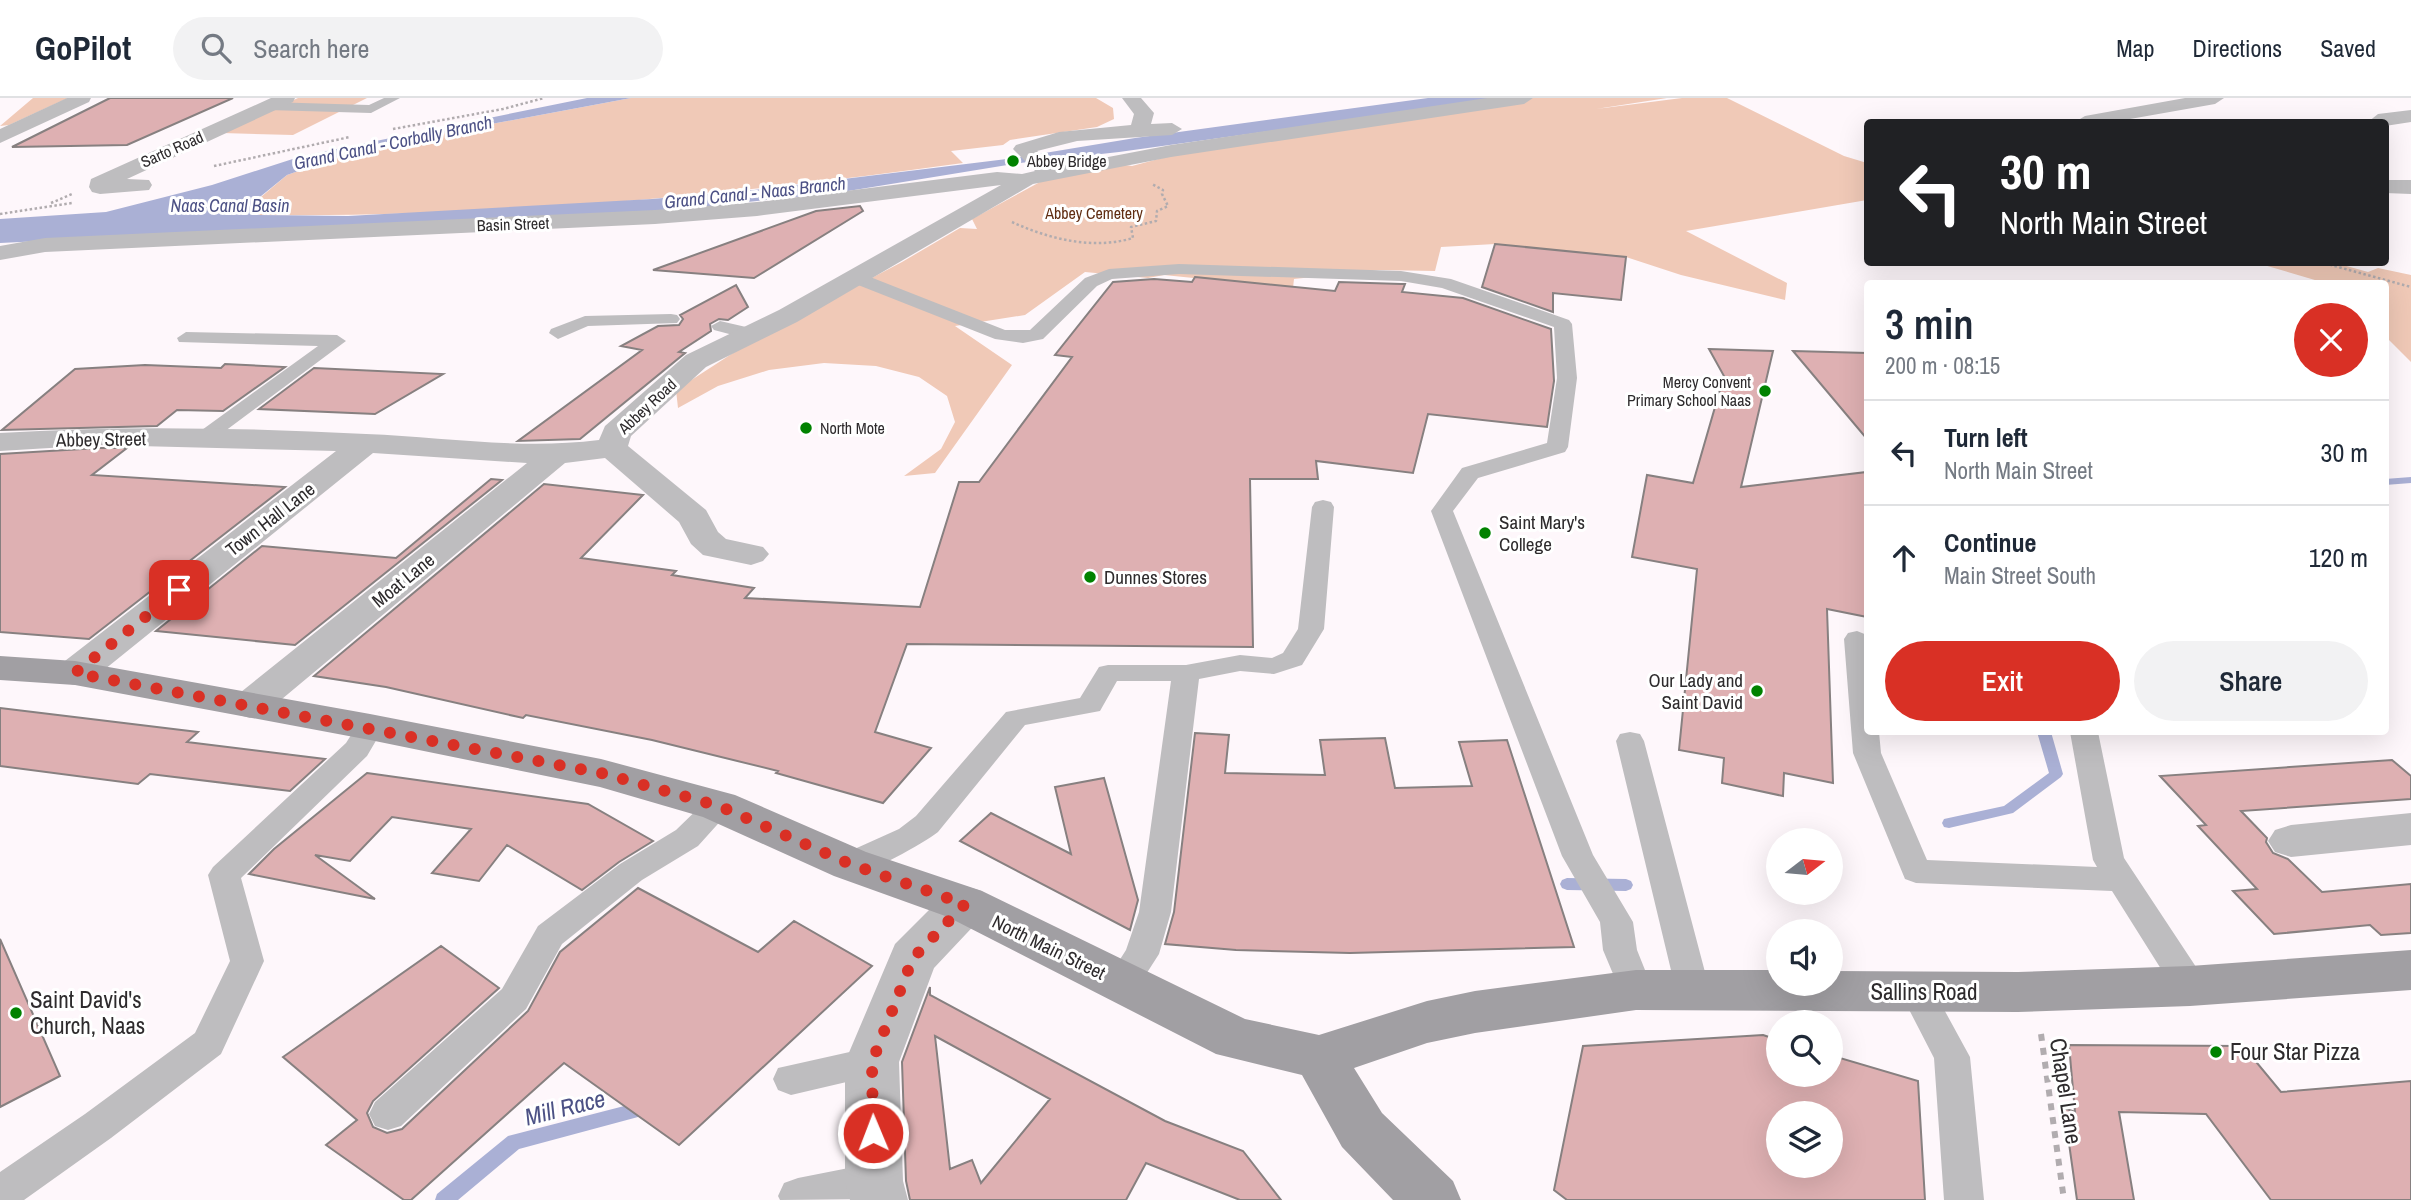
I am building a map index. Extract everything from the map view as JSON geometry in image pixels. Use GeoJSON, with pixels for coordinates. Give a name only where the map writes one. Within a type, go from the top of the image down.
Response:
{"type":"FeatureCollection","features":[{"type":"Feature","properties":{"kind":"main road","name":"North Main Street"},"geometry":{"type":"LineString","coordinates":[[0,668],[75,673],[370,727],[601,773],[719,806],[850,864],[965,904],[1235,1039],[1319,1057]]}},
{"type":"Feature","properties":{"kind":"main road","name":"Sallins Road"},"geometry":{"type":"LineString","coordinates":[[1319,1057],[1439,1020],[1636,990],[2018,992],[2190,986],[2411,970]]}},
{"type":"Feature","properties":{"kind":"main road"},"geometry":{"type":"LineString","coordinates":[[1319,1057],[1362,1130],[1432,1200]]}},
{"type":"Feature","properties":{"kind":"street"},"geometry":{"type":"LineString","coordinates":[[0,137],[82,98]]}},
{"type":"Feature","properties":{"kind":"street"},"geometry":{"type":"LineString","coordinates":[[1131,98],[1144,113],[1139,131]]}},
{"type":"Feature","properties":{"kind":"street"},"geometry":{"type":"LineString","coordinates":[[1218,124],[1405,98]]}},
{"type":"Feature","properties":{"kind":"street"},"geometry":{"type":"LineString","coordinates":[[1192,128],[1078,135],[1036,143],[1023,149],[1039,173],[1524,98]]}},
{"type":"Feature","properties":{"kind":"street"},"geometry":{"type":"LineString","coordinates":[[2104,119],[2214,98]]}},
{"type":"Feature","properties":{"kind":"street","name":"Sarto Road"},"geometry":{"type":"LineString","coordinates":[[141,185],[100,187],[99,184],[277,102]]}},
{"type":"Feature","properties":{"kind":"street"},"geometry":{"type":"LineString","coordinates":[[2135,114],[2153,119]]}},
{"type":"Feature","properties":{"kind":"street"},"geometry":{"type":"LineString","coordinates":[[2383,119],[2411,116]]}},
{"type":"Feature","properties":{"kind":"street","name":"Basin Street"},"geometry":{"type":"LineString","coordinates":[[0,253],[45,245],[655,217],[757,209],[1039,173]]}},
{"type":"Feature","properties":{"kind":"street","name":"Abbey Road"},"geometry":{"type":"LineString","coordinates":[[202,439],[366,443],[556,455],[612,448],[616,433],[696,361],[788,316],[1039,173]]}},
{"type":"Feature","properties":{"kind":"street"},"geometry":{"type":"LineString","coordinates":[[2389,186],[2411,187]]}},
{"type":"Feature","properties":{"kind":"street","name":"Abbey Street"},"geometry":{"type":"LineString","coordinates":[[0,442],[99,436],[202,439]]}},
{"type":"Feature","properties":{"kind":"street","name":"Town Hall Lane"},"geometry":{"type":"LineString","coordinates":[[75,673],[366,443]]}},
{"type":"Feature","properties":{"kind":"street"},"geometry":{"type":"LineString","coordinates":[[612,448],[694,517],[703,537],[715,548],[751,554]]}},
{"type":"Feature","properties":{"kind":"street","name":"Moat Lane"},"geometry":{"type":"LineString","coordinates":[[250,705],[556,455]]}},
{"type":"Feature","properties":{"kind":"street"},"geometry":{"type":"LineString","coordinates":[[2291,841],[2411,829]]}},
{"type":"Feature","properties":{"kind":"street"},"geometry":{"type":"LineString","coordinates":[[876,1190],[872,1062],[913,958],[965,904]]}},
{"type":"Feature","properties":{"kind":"lane"},"geometry":{"type":"LineString","coordinates":[[277,102],[371,109],[394,98]]}},
{"type":"Feature","properties":{"kind":"lane"},"geometry":{"type":"LineString","coordinates":[[854,277],[1002,335],[1023,337],[1036,335],[1091,282],[1109,274],[1179,269],[1401,276],[1445,283],[1563,324],[1567,378],[1557,447],[1470,473],[1442,511],[1578,856],[1616,922],[1620,950],[1636,990]]}},
{"type":"Feature","properties":{"kind":"lane"},"geometry":{"type":"LineString","coordinates":[[558,333],[585,321],[671,318]]}},
{"type":"Feature","properties":{"kind":"lane"},"geometry":{"type":"LineString","coordinates":[[720,326],[752,334]]}},
{"type":"Feature","properties":{"kind":"lane"},"geometry":{"type":"LineString","coordinates":[[186,338],[337,341],[202,439]]}},
{"type":"Feature","properties":{"kind":"lane"},"geometry":{"type":"LineString","coordinates":[[850,864],[911,837],[927,824],[1016,718],[1090,705],[1108,673],[1185,673],[1240,663],[1274,666],[1293,659],[1311,629],[1323,507]]}},
{"type":"Feature","properties":{"kind":"lane"},"geometry":{"type":"LineString","coordinates":[[1857,639],[1864,718]]}},
{"type":"Feature","properties":{"kind":"lane"},"geometry":{"type":"LineString","coordinates":[[1122,983],[1142,954],[1155,912],[1185,673]]}},
{"type":"Feature","properties":{"kind":"lane"},"geometry":{"type":"LineString","coordinates":[[0,1194],[98,1126],[208,1043],[247,961],[224,875],[357,748],[370,727]]}},
{"type":"Feature","properties":{"kind":"lane"},"geometry":{"type":"LineString","coordinates":[[1865,735],[1867,752],[1916,871],[2122,880]]}},
{"type":"Feature","properties":{"kind":"lane"},"geometry":{"type":"LineString","coordinates":[[2085,735],[2109,860],[2190,986]]}},
{"type":"Feature","properties":{"kind":"lane"},"geometry":{"type":"LineString","coordinates":[[1630,741],[1693,991]]}},
{"type":"Feature","properties":{"kind":"lane"},"geometry":{"type":"LineString","coordinates":[[388,1114],[514,999],[550,935],[631,872],[687,838],[719,806]]}},
{"type":"Feature","properties":{"kind":"lane"},"geometry":{"type":"LineString","coordinates":[[1917,992],[1952,1057],[1964,1200]]}},
{"type":"Feature","properties":{"kind":"lane"},"geometry":{"type":"LineString","coordinates":[[791,1079],[872,1062]]}},
{"type":"Feature","properties":{"kind":"lane"},"geometry":{"type":"LineString","coordinates":[[798,1196],[876,1190]]}},
{"type":"Feature","properties":{"kind":"path"},"geometry":{"type":"LineString","coordinates":[[390,130],[503,109],[544,98]]}},
{"type":"Feature","properties":{"kind":"path"},"geometry":{"type":"LineString","coordinates":[[205,169],[357,136]]}},
{"type":"Feature","properties":{"kind":"path"},"geometry":{"type":"LineString","coordinates":[[1004,215],[1015,224],[1039,233],[1093,243],[1125,242],[1133,238],[1131,227],[1156,221],[1157,211],[1168,206],[1162,194],[1163,190],[1143,181]]}},
{"type":"Feature","properties":{"kind":"path"},"geometry":{"type":"LineString","coordinates":[[0,214],[73,203]]}},
{"type":"Feature","properties":{"kind":"path"},"geometry":{"type":"LineString","coordinates":[[2335,266],[2386,280]]}},
{"type":"Feature","properties":{"kind":"path"},"geometry":{"type":"LineString","coordinates":[[2389,281],[2411,287]]}},
{"type":"Feature","properties":{"kind":"path","name":"Chapel Lane"},"geometry":{"type":"LineString","coordinates":[[2018,992],[2041,1034],[2064,1200]]}},
{"type":"Feature","properties":{"kind":"green space"},"geometry":{"type":"Polygon","coordinates":[[[33,98],[68,98],[9,125],[0,126],[33,98]]]}},
{"type":"Feature","properties":{"kind":"green space"},"geometry":{"type":"Polygon","coordinates":[[[298,98],[367,98],[293,135],[222,133],[298,98]]]}},
{"type":"Feature","properties":{"kind":"green space"},"geometry":{"type":"Polygon","coordinates":[[[631,98],[1096,98],[1113,108],[1114,119],[1097,127],[1010,140],[1003,145],[951,151],[963,163],[700,194],[523,208],[347,215],[259,215],[255,202],[287,175],[338,157],[400,141],[631,98]]]}},
{"type":"Feature","properties":{"kind":"green space","name":"Abbey Cemetery"},"geometry":{"type":"Polygon","coordinates":[[[1533,98],[1667,98],[1596,109],[1682,98],[1727,98],[1844,156],[1864,162],[1864,201],[1686,231],[1787,283],[1785,300],[1681,275],[1626,257],[1495,244],[1441,247],[1435,271],[1379,270],[1294,279],[1293,288],[1164,275],[1148,278],[1085,272],[1025,315],[955,326],[1012,365],[935,473],[904,476],[941,449],[955,422],[947,396],[919,377],[876,366],[824,363],[769,370],[718,386],[678,408],[676,390],[750,342],[902,262],[960,228],[977,229],[972,219],[1051,176],[1117,164],[1132,166],[1181,153],[1172,147],[1533,98]]]}},
{"type":"Feature","properties":{"kind":"green space"},"geometry":{"type":"Polygon","coordinates":[[[2267,266],[2347,266],[2368,272],[2378,268],[2411,275],[2411,362],[2389,340],[2389,280],[2315,280],[2267,266]]]}},
{"type":"Feature","properties":{"kind":"water"},"geometry":{"type":"Polygon","coordinates":[[[587,98],[631,98],[400,141],[338,157],[287,175],[255,201],[259,215],[348,216],[652,199],[754,190],[1015,158],[1135,138],[1428,98],[1509,98],[1119,152],[1020,163],[842,192],[673,210],[0,243],[0,219],[106,212],[212,185],[302,156],[587,98]]]}},
{"type":"Feature","properties":{"kind":"building"},"geometry":{"type":"Polygon","coordinates":[[[110,98],[233,98],[127,145],[12,147],[110,98]]]}},
{"type":"Feature","properties":{"kind":"building"},"geometry":{"type":"Polygon","coordinates":[[[860,206],[863,211],[754,278],[653,270],[816,211],[860,206]]]}},
{"type":"Feature","properties":{"kind":"building"},"geometry":{"type":"Polygon","coordinates":[[[1495,244],[1626,257],[1621,300],[1553,293],[1553,312],[1482,287],[1495,244]]]}},
{"type":"Feature","properties":{"kind":"building"},"geometry":{"type":"Polygon","coordinates":[[[1195,277],[1335,291],[1339,282],[1405,284],[1402,292],[1463,298],[1551,329],[1554,381],[1547,427],[1428,414],[1413,473],[1316,461],[1318,479],[1250,479],[1253,647],[907,644],[875,732],[931,748],[883,803],[776,773],[778,771],[652,740],[526,715],[523,718],[386,687],[314,676],[544,484],[643,495],[581,558],[676,571],[672,575],[754,588],[745,598],[920,607],[959,482],[979,482],[1072,357],[1055,355],[1113,282],[1154,279],[1192,282],[1195,277]]]}},
{"type":"Feature","properties":{"kind":"building"},"geometry":{"type":"Polygon","coordinates":[[[736,285],[748,307],[728,320],[719,319],[710,324],[711,331],[679,352],[685,353],[580,439],[518,441],[642,350],[621,346],[658,326],[679,325],[683,319],[680,315],[736,285]]]}},
{"type":"Feature","properties":{"kind":"building"},"geometry":{"type":"Polygon","coordinates":[[[1709,349],[1773,351],[1741,487],[1864,472],[1864,616],[1827,609],[1833,783],[1784,773],[1783,796],[1722,783],[1724,758],[1679,750],[1697,569],[1632,557],[1647,475],[1693,483],[1724,376],[1709,349]]]}},
{"type":"Feature","properties":{"kind":"building"},"geometry":{"type":"Polygon","coordinates":[[[1793,351],[1864,353],[1864,435],[1793,351]]]}},
{"type":"Feature","properties":{"kind":"building"},"geometry":{"type":"Polygon","coordinates":[[[225,364],[285,367],[223,411],[177,410],[157,426],[2,430],[75,369],[145,365],[221,368],[225,364]]]}},
{"type":"Feature","properties":{"kind":"building"},"geometry":{"type":"Polygon","coordinates":[[[314,368],[443,374],[375,414],[259,409],[314,368]]]}},
{"type":"Feature","properties":{"kind":"building"},"geometry":{"type":"Polygon","coordinates":[[[127,448],[92,475],[285,487],[89,639],[0,632],[0,454],[127,448]]]}},
{"type":"Feature","properties":{"kind":"building"},"geometry":{"type":"Polygon","coordinates":[[[491,479],[502,480],[295,645],[156,631],[262,546],[396,558],[491,479]]]}},
{"type":"Feature","properties":{"kind":"building"},"geometry":{"type":"Polygon","coordinates":[[[0,708],[198,732],[187,742],[325,759],[290,791],[150,774],[138,784],[0,766],[0,708]]]}},
{"type":"Feature","properties":{"kind":"building"},"geometry":{"type":"Polygon","coordinates":[[[1195,733],[1229,735],[1225,773],[1325,775],[1320,740],[1385,738],[1395,788],[1472,786],[1459,742],[1507,740],[1574,947],[1350,953],[1236,950],[1165,944],[1174,912],[1195,733]]]}},
{"type":"Feature","properties":{"kind":"building"},"geometry":{"type":"Polygon","coordinates":[[[2392,760],[2411,776],[2411,799],[2241,811],[2267,838],[2266,842],[2273,853],[2288,859],[2322,892],[2411,884],[2411,933],[2381,935],[2370,925],[2274,934],[2233,891],[2257,889],[2198,826],[2206,825],[2160,776],[2392,760]]]}},
{"type":"Feature","properties":{"kind":"building"},"geometry":{"type":"Polygon","coordinates":[[[367,773],[588,804],[653,841],[582,890],[507,845],[479,881],[432,873],[471,829],[392,817],[350,861],[315,855],[375,899],[249,874],[274,849],[367,773]]]}},
{"type":"Feature","properties":{"kind":"building"},"geometry":{"type":"Polygon","coordinates":[[[1104,778],[1138,900],[1130,930],[960,841],[991,813],[1071,854],[1055,787],[1104,778]]]}},
{"type":"Feature","properties":{"kind":"building"},"geometry":{"type":"Polygon","coordinates":[[[638,888],[758,952],[794,921],[872,966],[679,1145],[564,1063],[411,1200],[404,1200],[326,1145],[357,1120],[283,1057],[441,946],[499,988],[373,1101],[367,1113],[373,1127],[387,1133],[402,1129],[528,1011],[560,952],[638,888]]]}},
{"type":"Feature","properties":{"kind":"building","name":"Saint David's Church, Naas"},"geometry":{"type":"Polygon","coordinates":[[[0,939],[60,1076],[0,1107],[0,939]]]}},
{"type":"Feature","properties":{"kind":"building"},"geometry":{"type":"Polygon","coordinates":[[[930,987],[930,995],[1165,1121],[1243,1151],[1281,1200],[1240,1200],[1146,1163],[1126,1200],[910,1200],[906,1181],[902,1062],[930,987]],[[935,1036],[950,1169],[972,1160],[981,1183],[1050,1099],[935,1036]]]}},
{"type":"Feature","properties":{"kind":"building"},"geometry":{"type":"Polygon","coordinates":[[[1763,1035],[1766,1036],[1766,1087],[1843,1087],[1843,1059],[1918,1081],[1925,1200],[1567,1200],[1554,1190],[1583,1046],[1763,1035]]]}},
{"type":"Feature","properties":{"kind":"building"},"geometry":{"type":"Polygon","coordinates":[[[2069,1045],[2243,1046],[2281,1092],[2411,1081],[2411,1200],[2271,1200],[2206,1114],[2119,1112],[2134,1200],[2077,1200],[2064,1108],[2075,1112],[2069,1045]]]}},
{"type":"Feature","properties":{"kind":"waterway"},"geometry":{"type":"LineString","coordinates":[[2389,482],[2411,480]]}},
{"type":"Feature","properties":{"kind":"waterway"},"geometry":{"type":"LineString","coordinates":[[1949,823],[2008,810],[2056,774],[2045,735]]}},
{"type":"Feature","properties":{"kind":"waterway"},"geometry":{"type":"LineString","coordinates":[[1567,884],[1626,885]]}},
{"type":"Feature","properties":{"kind":"waterway","name":"Mill Race"},"geometry":{"type":"LineString","coordinates":[[444,1200],[514,1142],[632,1112]]}},
{"type":"Feature","properties":{"kind":"place","name":"Abbey Bridge"},"geometry":{"type":"Point","coordinates":[1013,161]}},
{"type":"Feature","properties":{"kind":"place","name":"Mercy Convent Primary School Naas"},"geometry":{"type":"Point","coordinates":[1765,391]}},
{"type":"Feature","properties":{"kind":"place","name":"North Mote"},"geometry":{"type":"Point","coordinates":[806,428]}},
{"type":"Feature","properties":{"kind":"place","name":"Saint Mary's College"},"geometry":{"type":"Point","coordinates":[1485,533]}},
{"type":"Feature","properties":{"kind":"place","name":"Dunnes Stores"},"geometry":{"type":"Point","coordinates":[1090,577]}},
{"type":"Feature","properties":{"kind":"place","name":"Our Lady and Saint David"},"geometry":{"type":"Point","coordinates":[1757,691]}},
{"type":"Feature","properties":{"kind":"place","name":"Saint David's Church, Naas"},"geometry":{"type":"Point","coordinates":[16,1013]}},
{"type":"Feature","properties":{"kind":"place","name":"Four Star Pizza"},"geometry":{"type":"Point","coordinates":[2216,1052]}},
{"type":"Feature","properties":{"kind":"route"},"geometry":{"type":"LineString","coordinates":[[179,590],[75,673],[601,773],[719,806],[850,864],[965,904],[921,953],[913,958],[872,1062],[873,1133]]}},
{"type":"Feature","properties":{"kind":"water label","name":"Grand Canal - Corbally Branch"},"geometry":{"type":"Point","coordinates":[393,143]}},
{"type":"Feature","properties":{"kind":"water label","name":"Grand Canal - Naas Branch"},"geometry":{"type":"Point","coordinates":[755,193]}},
{"type":"Feature","properties":{"kind":"water label","name":"Naas Canal Basin"},"geometry":{"type":"Point","coordinates":[230,206]}}]}
